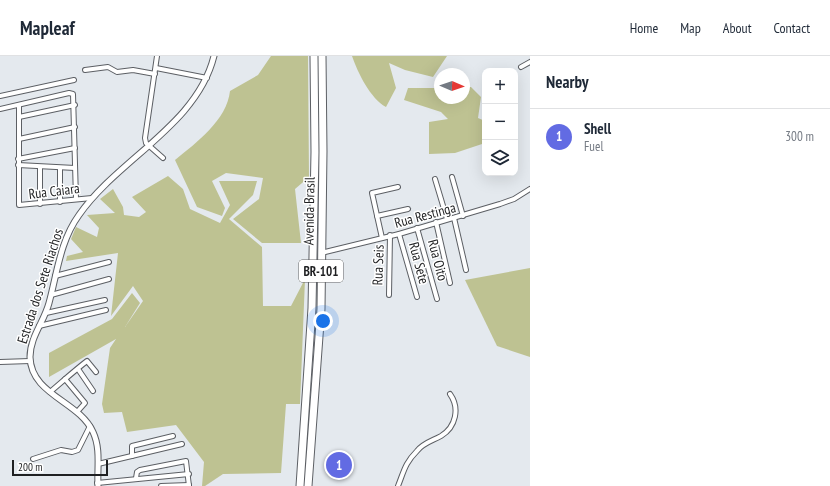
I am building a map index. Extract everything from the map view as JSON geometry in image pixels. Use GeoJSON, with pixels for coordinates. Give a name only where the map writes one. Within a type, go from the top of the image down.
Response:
{"type":"FeatureCollection","features":[{"type":"Feature","properties":{"kind":"highway","name":"Avenida Brasil"},"geometry":{"type":"LineString","coordinates":[[300,486],[312,308],[315,152],[314,56]]}},
{"type":"Feature","properties":{"kind":"highway","name":"Avenida Brasil"},"geometry":{"type":"LineString","coordinates":[[308,486],[321,309],[323,151],[322,56]]}},
{"type":"Feature","properties":{"kind":"street"},"geometry":{"type":"LineString","coordinates":[[157,56],[145,136],[148,145],[163,158]]}},
{"type":"Feature","properties":{"kind":"street","name":"Estrada dos Sete Riachos"},"geometry":{"type":"LineString","coordinates":[[98,484],[97,443],[90,425],[77,412],[50,392],[37,380],[30,361],[32,343],[46,313],[55,276],[69,233],[78,216],[92,198],[185,110],[208,78],[214,56]]}},
{"type":"Feature","properties":{"kind":"street"},"geometry":{"type":"LineString","coordinates":[[521,68],[530,62]]}},
{"type":"Feature","properties":{"kind":"street"},"geometry":{"type":"LineString","coordinates":[[84,70],[108,66],[117,72],[133,70],[155,74]]}},
{"type":"Feature","properties":{"kind":"street"},"geometry":{"type":"LineString","coordinates":[[156,68],[208,78]]}},
{"type":"Feature","properties":{"kind":"street"},"geometry":{"type":"LineString","coordinates":[[0,96],[74,80]]}},
{"type":"Feature","properties":{"kind":"street"},"geometry":{"type":"LineString","coordinates":[[0,109],[19,106],[71,93],[75,96],[76,199]]}},
{"type":"Feature","properties":{"kind":"street"},"geometry":{"type":"LineString","coordinates":[[19,117],[75,105]]}},
{"type":"Feature","properties":{"kind":"street"},"geometry":{"type":"LineString","coordinates":[[19,106],[18,165],[75,168]]}},
{"type":"Feature","properties":{"kind":"street"},"geometry":{"type":"LineString","coordinates":[[19,140],[75,127]]}},
{"type":"Feature","properties":{"kind":"street"},"geometry":{"type":"LineString","coordinates":[[18,159],[75,148]]}},
{"type":"Feature","properties":{"kind":"street","name":"Rua Caiara"},"geometry":{"type":"LineString","coordinates":[[18,165],[19,206],[92,198]]}},
{"type":"Feature","properties":{"kind":"street"},"geometry":{"type":"LineString","coordinates":[[40,167],[40,204]]}},
{"type":"Feature","properties":{"kind":"street"},"geometry":{"type":"LineString","coordinates":[[60,168],[60,202]]}},
{"type":"Feature","properties":{"kind":"street"},"geometry":{"type":"LineString","coordinates":[[452,177],[463,216]]}},
{"type":"Feature","properties":{"kind":"street"},"geometry":{"type":"LineString","coordinates":[[435,179],[447,220]]}},
{"type":"Feature","properties":{"kind":"street"},"geometry":{"type":"LineString","coordinates":[[382,238],[373,192],[398,187]]}},
{"type":"Feature","properties":{"kind":"street","name":"Rua Restinga"},"geometry":{"type":"LineString","coordinates":[[322,253],[400,234],[436,222],[463,216],[514,199],[530,189]]}},
{"type":"Feature","properties":{"kind":"street"},"geometry":{"type":"LineString","coordinates":[[377,216],[408,209]]}},
{"type":"Feature","properties":{"kind":"street"},"geometry":{"type":"LineString","coordinates":[[454,218],[466,270]]}},
{"type":"Feature","properties":{"kind":"street"},"geometry":{"type":"LineString","coordinates":[[436,222],[450,283]]}},
{"type":"Feature","properties":{"kind":"street","name":"Rua Oito"},"geometry":{"type":"LineString","coordinates":[[417,228],[437,299]]}},
{"type":"Feature","properties":{"kind":"street","name":"Rua Sete"},"geometry":{"type":"LineString","coordinates":[[400,234],[416,297]]}},
{"type":"Feature","properties":{"kind":"street","name":"Rua Seis"},"geometry":{"type":"LineString","coordinates":[[389,295],[390,236]]}},
{"type":"Feature","properties":{"kind":"street"},"geometry":{"type":"LineString","coordinates":[[55,276],[109,262]]}},
{"type":"Feature","properties":{"kind":"street"},"geometry":{"type":"LineString","coordinates":[[51,295],[109,280]]}},
{"type":"Feature","properties":{"kind":"street"},"geometry":{"type":"LineString","coordinates":[[46,313],[105,300]]}},
{"type":"Feature","properties":{"kind":"street"},"geometry":{"type":"LineString","coordinates":[[39,326],[106,310]]}},
{"type":"Feature","properties":{"kind":"street"},"geometry":{"type":"LineString","coordinates":[[0,362],[30,361]]}},
{"type":"Feature","properties":{"kind":"street"},"geometry":{"type":"LineString","coordinates":[[50,392],[69,374],[87,362],[96,372]]}},
{"type":"Feature","properties":{"kind":"street"},"geometry":{"type":"LineString","coordinates":[[78,369],[93,391]]}},
{"type":"Feature","properties":{"kind":"street"},"geometry":{"type":"LineString","coordinates":[[65,379],[85,403],[77,412]]}},
{"type":"Feature","properties":{"kind":"street"},"geometry":{"type":"LineString","coordinates":[[398,486],[403,469],[417,450],[444,434],[450,428],[456,410],[456,403],[450,394]]}},
{"type":"Feature","properties":{"kind":"street"},"geometry":{"type":"LineString","coordinates":[[33,459],[61,450],[72,452],[78,450],[90,425]]}},
{"type":"Feature","properties":{"kind":"street"},"geometry":{"type":"LineString","coordinates":[[132,456],[132,446],[172,436]]}},
{"type":"Feature","properties":{"kind":"street"},"geometry":{"type":"LineString","coordinates":[[98,464],[182,444]]}},
{"type":"Feature","properties":{"kind":"street"},"geometry":{"type":"LineString","coordinates":[[136,478],[137,472],[140,470],[186,461],[189,474],[189,485],[161,486]]}},
{"type":"Feature","properties":{"kind":"street"},"geometry":{"type":"LineString","coordinates":[[98,484],[136,478],[189,474]]}},
{"type":"Feature","properties":{"kind":"green space"},"geometry":{"type":"Polygon","coordinates":[[[271,56],[308,56],[309,177],[295,189],[301,243],[262,243],[233,219],[259,199],[263,178],[226,173],[212,181],[225,208],[222,216],[197,207],[175,160],[201,138],[217,121],[228,102],[230,91],[258,75],[271,56]]]}},
{"type":"Feature","properties":{"kind":"green space"},"geometry":{"type":"Polygon","coordinates":[[[352,56],[447,56],[439,68],[434,68],[433,77],[405,70],[389,63],[396,88],[386,107],[375,98],[358,70],[352,56]]]}},
{"type":"Feature","properties":{"kind":"green space"},"geometry":{"type":"Polygon","coordinates":[[[471,87],[481,97],[478,118],[482,120],[482,144],[455,153],[429,154],[429,122],[448,119],[441,112],[404,100],[408,88],[434,88],[434,104],[470,104],[471,87]]]}},
{"type":"Feature","properties":{"kind":"green space"},"geometry":{"type":"Polygon","coordinates":[[[168,176],[183,189],[190,209],[220,223],[230,205],[219,181],[257,181],[253,195],[229,219],[262,247],[263,306],[291,306],[305,279],[300,404],[286,404],[281,473],[223,474],[205,486],[202,486],[204,462],[176,425],[127,432],[122,412],[104,413],[102,404],[110,348],[116,339],[49,377],[49,353],[112,319],[132,293],[140,303],[125,327],[143,301],[133,286],[111,316],[118,253],[66,261],[67,256],[83,252],[71,239],[76,227],[97,237],[99,228],[87,215],[115,213],[100,199],[113,189],[123,207],[124,215],[139,217],[146,212],[132,197],[168,176]]]}},
{"type":"Feature","properties":{"kind":"green space"},"geometry":{"type":"Polygon","coordinates":[[[530,268],[530,357],[497,346],[465,280],[530,268]]]}},
{"type":"Feature","properties":{"kind":"place","name":"Shell"},"geometry":{"type":"Point","coordinates":[339,465]}}]}
